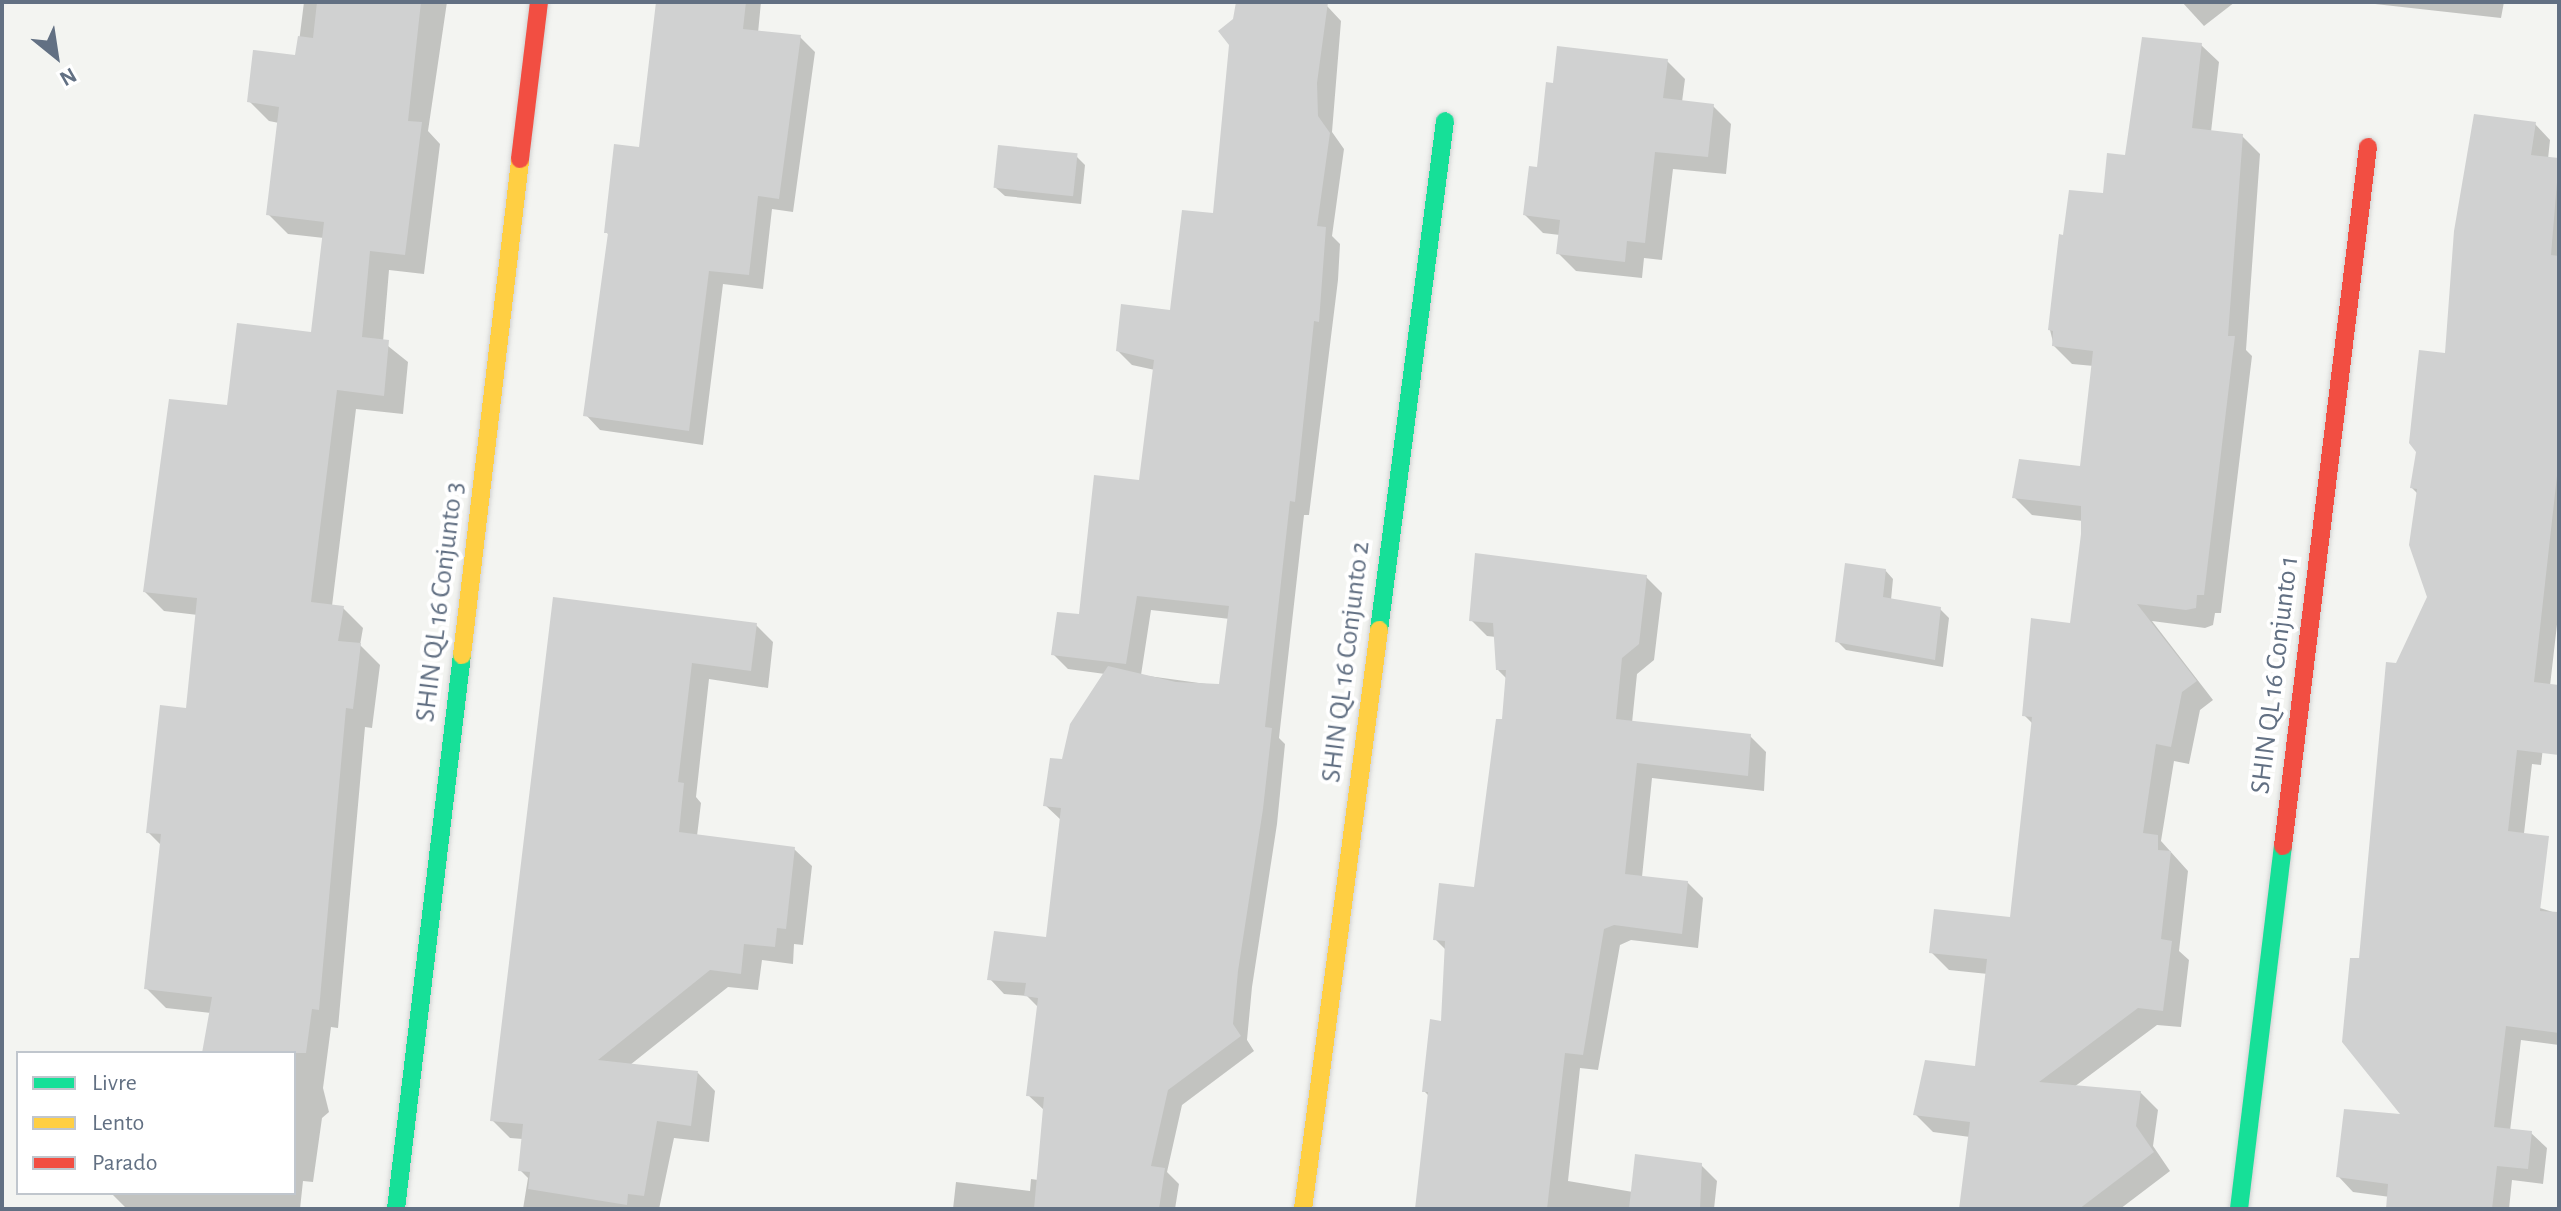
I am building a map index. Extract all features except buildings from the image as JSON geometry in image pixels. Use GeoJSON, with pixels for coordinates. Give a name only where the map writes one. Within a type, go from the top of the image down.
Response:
{"type":"FeatureCollection","features":[{"type":"Feature","properties":{"kind":"street","name":"SHIN QL 16 Conjunto 3"},"geometry":{"type":"LineString","coordinates":[[396,1209],[539,2]]}},
{"type":"Feature","properties":{"kind":"street","name":"SHIN QL 16 Conjunto 2"},"geometry":{"type":"LineString","coordinates":[[1303,1209],[1445,121]]}},
{"type":"Feature","properties":{"kind":"street","name":"SHIN QL 16 Conjunto 1"},"geometry":{"type":"LineString","coordinates":[[2239,1209],[2368,147]]}},
{"type":"Feature","properties":{"kind":"traffic: fast"},"geometry":{"type":"LineString","coordinates":[[1379,630],[1445,121]]}},
{"type":"Feature","properties":{"kind":"traffic: fast"},"geometry":{"type":"LineString","coordinates":[[396,1209],[462,655]]}},
{"type":"Feature","properties":{"kind":"traffic: fast"},"geometry":{"type":"LineString","coordinates":[[2239,1209],[2283,846]]}},
{"type":"Feature","properties":{"kind":"traffic: slow"},"geometry":{"type":"LineString","coordinates":[[462,655],[520,159]]}},
{"type":"Feature","properties":{"kind":"traffic: slow"},"geometry":{"type":"LineString","coordinates":[[1303,1209],[1379,630]]}},
{"type":"Feature","properties":{"kind":"traffic: jam"},"geometry":{"type":"LineString","coordinates":[[520,159],[539,2]]}},
{"type":"Feature","properties":{"kind":"traffic: jam"},"geometry":{"type":"LineString","coordinates":[[2283,846],[2368,147]]}}]}
